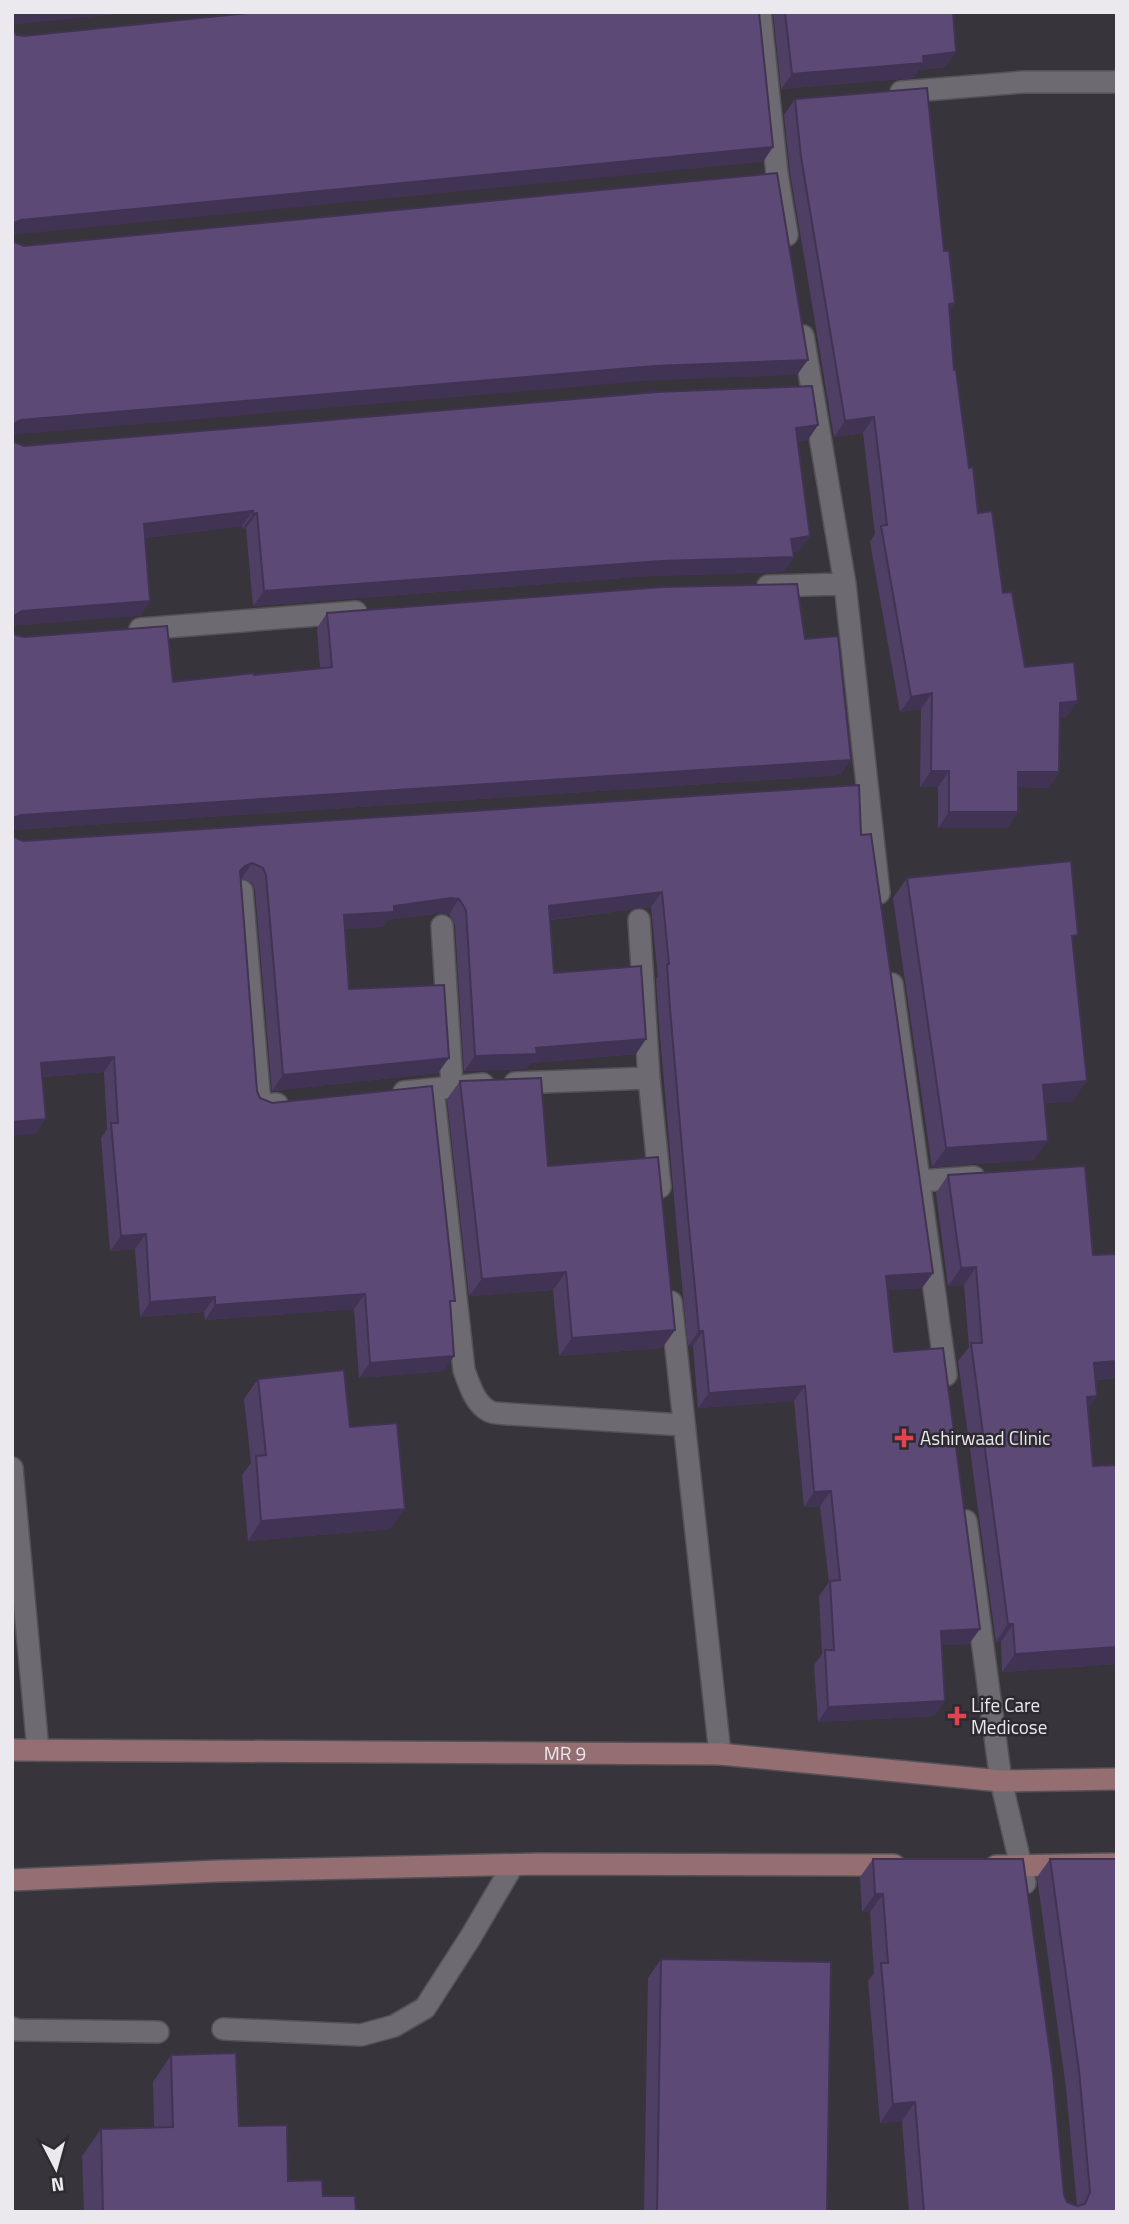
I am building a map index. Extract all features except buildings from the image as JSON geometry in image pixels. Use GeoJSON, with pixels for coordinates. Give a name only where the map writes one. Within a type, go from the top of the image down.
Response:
{"type":"FeatureCollection","features":[{"type":"Feature","properties":{"kind":"main road","name":"MR 9"},"geometry":{"type":"LineString","coordinates":[[12,1751],[720,1754],[1001,1781],[1117,1779]]}},
{"type":"Feature","properties":{"kind":"main road"},"geometry":{"type":"LineString","coordinates":[[981,1866],[1117,1864]]}},
{"type":"Feature","properties":{"kind":"main road"},"geometry":{"type":"LineString","coordinates":[[12,1880],[218,1871],[513,1865],[912,1866]]}},
{"type":"Feature","properties":{"kind":"street"},"geometry":{"type":"LineString","coordinates":[[760,12],[769,103],[770,174],[790,254]]}},
{"type":"Feature","properties":{"kind":"street"},"geometry":{"type":"LineString","coordinates":[[877,94],[1024,82],[1117,82]]}},
{"type":"Feature","properties":{"kind":"street"},"geometry":{"type":"LineString","coordinates":[[769,103],[796,101]]}},
{"type":"Feature","properties":{"kind":"street"},"geometry":{"type":"LineString","coordinates":[[800,321],[804,388],[845,584],[882,911]]}},
{"type":"Feature","properties":{"kind":"street"},"geometry":{"type":"LineString","coordinates":[[748,586],[845,584]]}},
{"type":"Feature","properties":{"kind":"street"},"geometry":{"type":"LineString","coordinates":[[123,630],[373,611]]}},
{"type":"Feature","properties":{"kind":"street"},"geometry":{"type":"LineString","coordinates":[[841,788],[867,786]]}},
{"type":"Feature","properties":{"kind":"street"},"geometry":{"type":"LineString","coordinates":[[242,891],[260,1105],[300,1102]]}},
{"type":"Feature","properties":{"kind":"street"},"geometry":{"type":"LineString","coordinates":[[639,920],[649,1078],[661,1203]]}},
{"type":"Feature","properties":{"kind":"street"},"geometry":{"type":"LineString","coordinates":[[442,926],[442,1087],[464,1370],[471,1389],[489,1412],[682,1424]]}},
{"type":"Feature","properties":{"kind":"street"},"geometry":{"type":"LineString","coordinates":[[890,965],[948,1388]]}},
{"type":"Feature","properties":{"kind":"street"},"geometry":{"type":"LineString","coordinates":[[380,1094],[442,1087],[649,1078]]}},
{"type":"Feature","properties":{"kind":"street"},"geometry":{"type":"LineString","coordinates":[[921,1181],[1001,1175]]}},
{"type":"Feature","properties":{"kind":"street"},"geometry":{"type":"LineString","coordinates":[[669,1286],[720,1754]]}},
{"type":"Feature","properties":{"kind":"street"},"geometry":{"type":"LineString","coordinates":[[12,1468],[38,1751]]}},
{"type":"Feature","properties":{"kind":"street"},"geometry":{"type":"LineString","coordinates":[[962,1498],[1001,1781],[1022,1866],[1028,1905]]}},
{"type":"Feature","properties":{"kind":"street"},"geometry":{"type":"LineString","coordinates":[[223,2029],[361,2035],[394,2026],[425,2008],[513,1865]]}},
{"type":"Feature","properties":{"kind":"street"},"geometry":{"type":"LineString","coordinates":[[12,2028],[158,2032]]}},
{"type":"Feature","properties":{"kind":"place","name":"Ashirwaad Clinic"},"geometry":{"type":"Point","coordinates":[904,1438]}},
{"type":"Feature","properties":{"kind":"place","name":"Life Care Medicose"},"geometry":{"type":"Point","coordinates":[957,1716]}}]}
